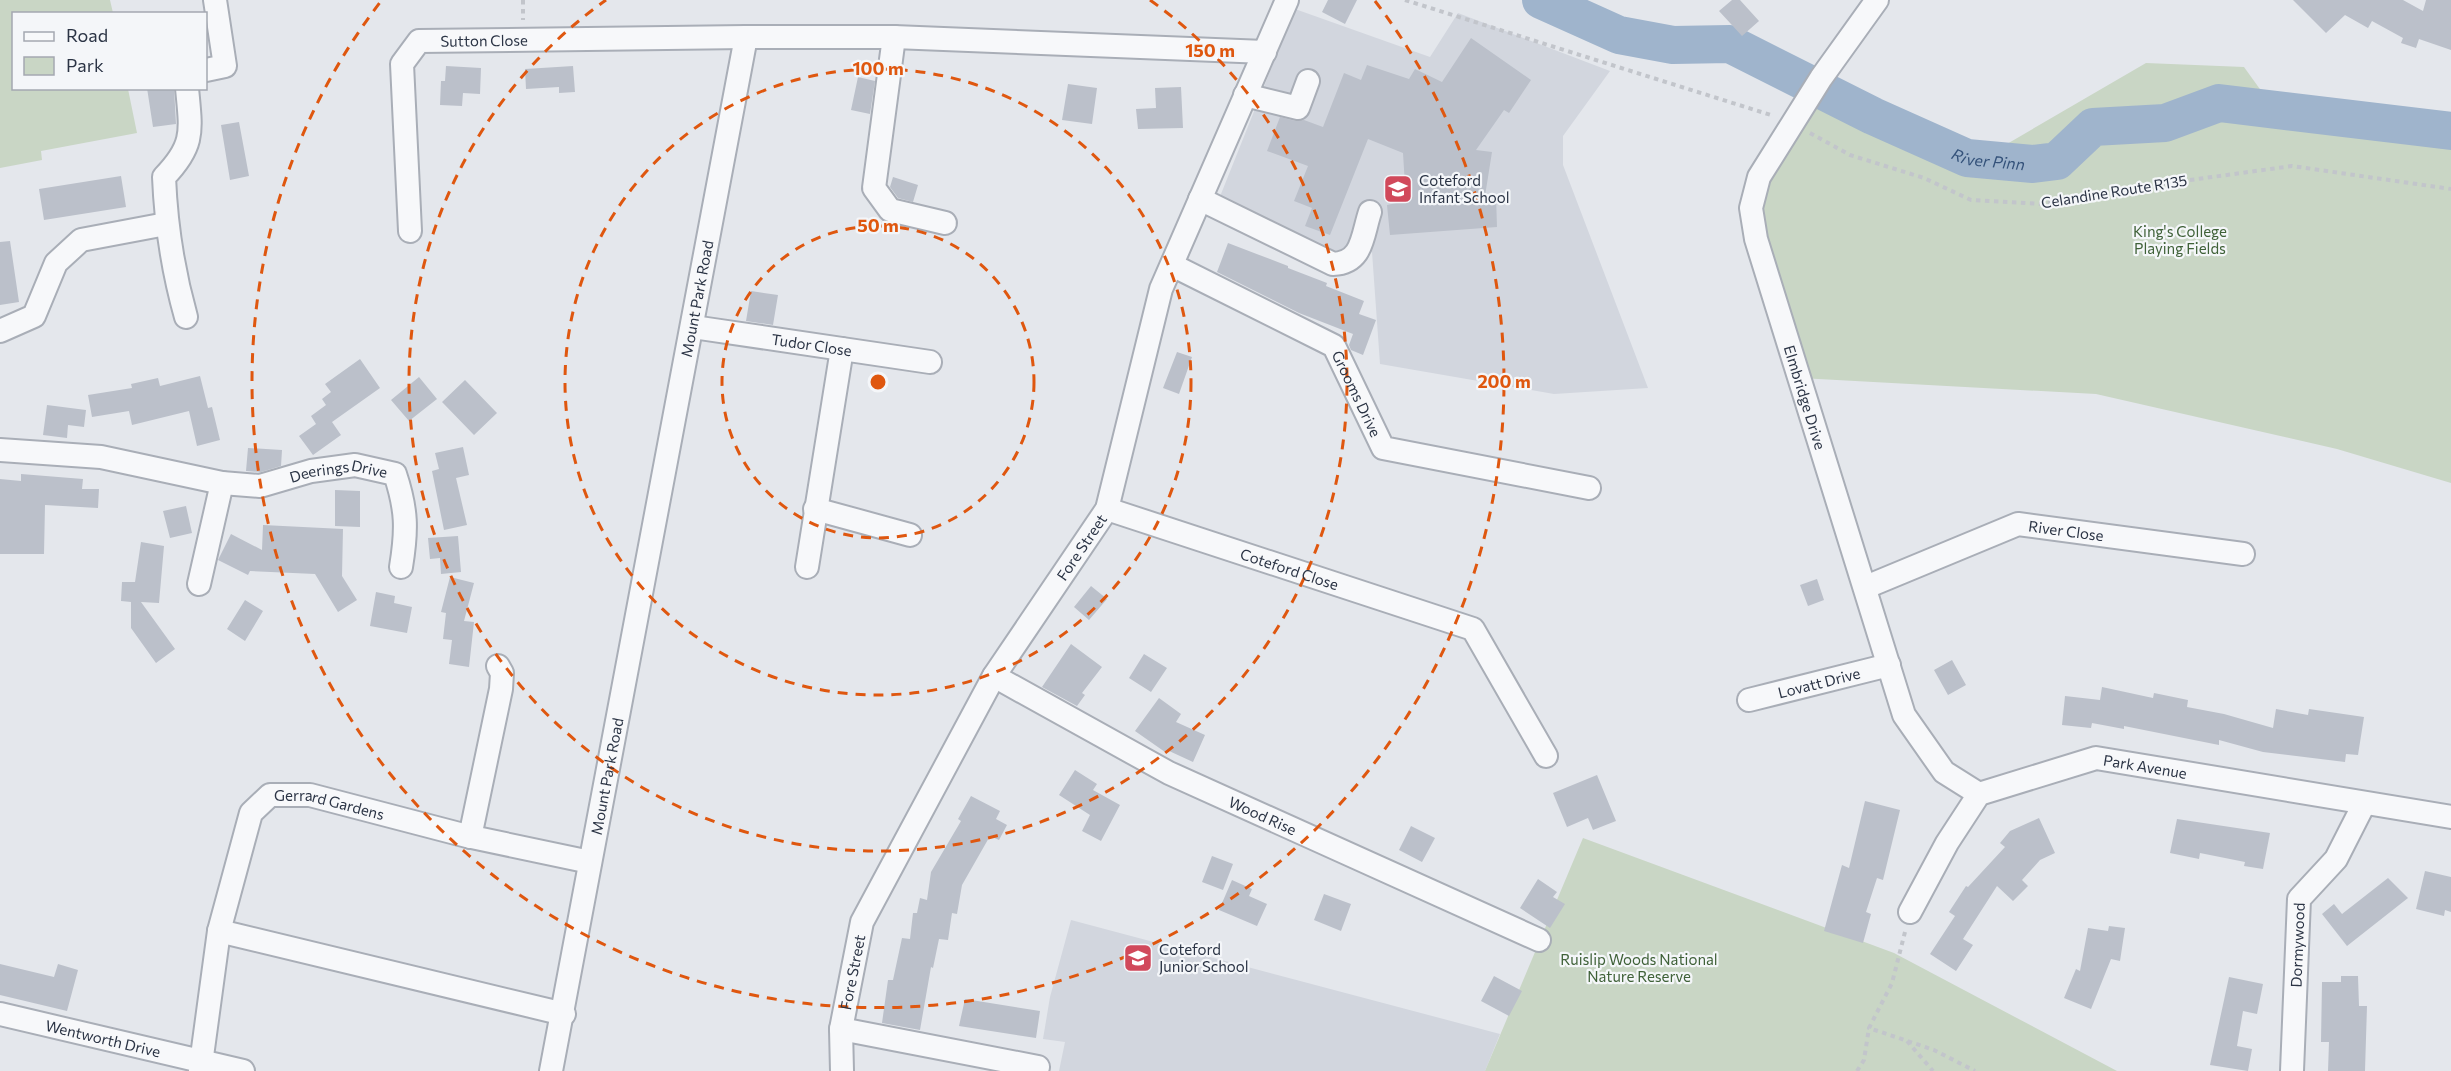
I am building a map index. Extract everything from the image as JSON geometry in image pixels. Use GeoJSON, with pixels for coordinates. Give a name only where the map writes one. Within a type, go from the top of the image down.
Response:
{"type":"FeatureCollection","features":[{"type":"Feature","properties":{"kind":"street"},"geometry":{"type":"LineString","coordinates":[[207,70],[225,66],[215,0]]}},
{"type":"Feature","properties":{"kind":"street","name":"Fore Street"},"geometry":{"type":"LineString","coordinates":[[842,1071],[841,1029],[862,922],[994,676],[1107,509],[1161,289],[1287,0]]}},
{"type":"Feature","properties":{"kind":"street","name":"Elmbridge Drive"},"geometry":{"type":"LineString","coordinates":[[1877,0],[1792,123],[1754,190],[1751,208],[1754,229],[1904,715],[1944,772],[1979,794]]}},
{"type":"Feature","properties":{"kind":"street"},"geometry":{"type":"LineString","coordinates":[[746,37],[894,37],[1265,52]]}},
{"type":"Feature","properties":{"kind":"street","name":"Sutton Close"},"geometry":{"type":"LineString","coordinates":[[410,231],[402,64],[419,41],[746,37]]}},
{"type":"Feature","properties":{"kind":"street","name":"Mount Park Road"},"geometry":{"type":"LineString","coordinates":[[551,1071],[564,1014],[590,862],[693,327],[746,37]]}},
{"type":"Feature","properties":{"kind":"street"},"geometry":{"type":"LineString","coordinates":[[894,37],[874,188],[890,210],[945,223]]}},
{"type":"Feature","properties":{"kind":"street"},"geometry":{"type":"LineString","coordinates":[[1245,95],[1298,108],[1308,81]]}},
{"type":"Feature","properties":{"kind":"street"},"geometry":{"type":"LineString","coordinates":[[186,317],[166,224],[164,177],[188,147],[190,120],[187,90]]}},
{"type":"Feature","properties":{"kind":"street"},"geometry":{"type":"LineString","coordinates":[[1200,199],[1333,264],[1346,263],[1356,256],[1370,212]]}},
{"type":"Feature","properties":{"kind":"street"},"geometry":{"type":"LineString","coordinates":[[0,331],[34,316],[56,263],[81,240],[166,224]]}},
{"type":"Feature","properties":{"kind":"street","name":"Grooms Drive"},"geometry":{"type":"LineString","coordinates":[[1172,265],[1334,346],[1383,448],[1589,488]]}},
{"type":"Feature","properties":{"kind":"street","name":"Tudor Close"},"geometry":{"type":"LineString","coordinates":[[693,327],[930,362]]}},
{"type":"Feature","properties":{"kind":"street"},"geometry":{"type":"LineString","coordinates":[[807,567],[814,509],[842,349]]}},
{"type":"Feature","properties":{"kind":"street","name":"Deerings Drive"},"geometry":{"type":"LineString","coordinates":[[0,450],[101,457],[222,483],[260,486],[311,471],[355,465],[394,474],[404,502],[407,531],[401,567]]}},
{"type":"Feature","properties":{"kind":"street"},"geometry":{"type":"LineString","coordinates":[[199,584],[222,483]]}},
{"type":"Feature","properties":{"kind":"street"},"geometry":{"type":"LineString","coordinates":[[814,509],[910,535]]}},
{"type":"Feature","properties":{"kind":"street","name":"Coteford Close"},"geometry":{"type":"LineString","coordinates":[[1107,509],[1473,629],[1546,756]]}},
{"type":"Feature","properties":{"kind":"street","name":"River Close"},"geometry":{"type":"LineString","coordinates":[[1866,587],[2018,524],[2243,554]]}},
{"type":"Feature","properties":{"kind":"street","name":"Lovatt Drive"},"geometry":{"type":"LineString","coordinates":[[1749,700],[1888,665]]}},
{"type":"Feature","properties":{"kind":"street"},"geometry":{"type":"LineString","coordinates":[[470,837],[501,689],[502,673],[498,666]]}},
{"type":"Feature","properties":{"kind":"street","name":"Wood Rise"},"geometry":{"type":"LineString","coordinates":[[994,676],[1169,773],[1539,940]]}},
{"type":"Feature","properties":{"kind":"street","name":"Park Avenue"},"geometry":{"type":"LineString","coordinates":[[1979,794],[2096,758],[2451,817]]}},
{"type":"Feature","properties":{"kind":"street"},"geometry":{"type":"LineString","coordinates":[[1910,912],[1947,843],[1979,794]]}},
{"type":"Feature","properties":{"kind":"street","name":"Gerrard Gardens"},"geometry":{"type":"LineString","coordinates":[[201,1066],[219,931],[251,813],[270,795],[310,795],[470,837],[590,862]]}},
{"type":"Feature","properties":{"kind":"street","name":"Dormywood"},"geometry":{"type":"LineString","coordinates":[[2292,1071],[2299,899],[2336,859],[2364,804]]}},
{"type":"Feature","properties":{"kind":"street"},"geometry":{"type":"LineString","coordinates":[[219,931],[564,1014]]}},
{"type":"Feature","properties":{"kind":"street","name":"Wentworth Drive"},"geometry":{"type":"LineString","coordinates":[[0,1014],[201,1066],[243,1071]]}},
{"type":"Feature","properties":{"kind":"street"},"geometry":{"type":"LineString","coordinates":[[841,1029],[1038,1067]]}},
{"type":"Feature","properties":{"kind":"path","name":"Celandine Route R135"},"geometry":{"type":"LineString","coordinates":[[1405,0],[1792,123],[1850,155],[1924,177],[1971,200],[2042,204],[2154,184],[2292,166],[2451,189]]}},
{"type":"Feature","properties":{"kind":"path"},"geometry":{"type":"LineString","coordinates":[[1857,1071],[1864,1060],[1869,1028],[1892,983],[1910,912]]}},
{"type":"Feature","properties":{"kind":"path"},"geometry":{"type":"LineString","coordinates":[[1869,1028],[1934,1050],[1975,1071]]}},
{"type":"Feature","properties":{"kind":"path"},"geometry":{"type":"LineString","coordinates":[[1906,1041],[1933,1071]]}},
{"type":"Feature","properties":{"kind":"shaded area","name":"Coteford Infant School"},"geometry":{"type":"Polygon","coordinates":[[[1295,9],[1430,57],[1458,13],[1610,71],[1563,136],[1563,165],[1648,388],[1554,394],[1380,364],[1372,252],[1352,268],[1213,214],[1295,9]]]}},
{"type":"Feature","properties":{"kind":"shaded area","name":"Coteford Junior School"},"geometry":{"type":"Polygon","coordinates":[[[1071,920],[1500,1034],[1485,1071],[1059,1071],[1065,1042],[1043,1039],[1050,997],[1071,920]]]}},
{"type":"Feature","properties":{"kind":"green space"},"geometry":{"type":"Polygon","coordinates":[[[0,0],[110,0],[113,12],[12,12],[12,90],[128,90],[137,133],[41,151],[42,160],[0,168],[0,0]]]}},
{"type":"Feature","properties":{"kind":"green space","name":"King's College Playing Fields"},"geometry":{"type":"Polygon","coordinates":[[[2146,63],[2244,67],[2262,92],[2451,118],[2451,483],[2337,449],[2096,394],[1800,378],[1754,190],[1808,97],[1957,173],[2146,63]]]}},
{"type":"Feature","properties":{"kind":"green space","name":"Ruislip Woods National Nature Reserve"},"geometry":{"type":"Polygon","coordinates":[[[1583,838],[1894,953],[2117,1071],[1485,1071],[1583,838]]]}},
{"type":"Feature","properties":{"kind":"building"},"geometry":{"type":"Polygon","coordinates":[[[1328,0],[1357,0],[1345,24],[1322,12],[1328,0]]]}},
{"type":"Feature","properties":{"kind":"building"},"geometry":{"type":"Polygon","coordinates":[[[1732,0],[1740,0],[1759,21],[1742,36],[1719,11],[1732,0]]]}},
{"type":"Feature","properties":{"kind":"building"},"geometry":{"type":"Polygon","coordinates":[[[2293,0],[2403,0],[2423,11],[2426,0],[2451,0],[2451,50],[2419,39],[2416,48],[2401,43],[2403,38],[2372,21],[2368,28],[2345,15],[2326,33],[2293,0]]]}},
{"type":"Feature","properties":{"kind":"building"},"geometry":{"type":"Polygon","coordinates":[[[1471,38],[1531,80],[1509,113],[1504,110],[1476,150],[1492,152],[1485,196],[1496,196],[1497,227],[1390,235],[1387,205],[1406,201],[1403,153],[1368,139],[1330,235],[1305,226],[1312,208],[1294,201],[1308,166],[1267,151],[1280,117],[1295,121],[1304,120],[1323,127],[1344,73],[1361,80],[1367,65],[1409,79],[1415,69],[1442,82],[1471,38]]]}},
{"type":"Feature","properties":{"kind":"building"},"geometry":{"type":"Polygon","coordinates":[[[446,66],[481,68],[480,94],[463,93],[462,106],[440,105],[441,81],[445,81],[446,66]]]}},
{"type":"Feature","properties":{"kind":"building"},"geometry":{"type":"Polygon","coordinates":[[[573,66],[575,92],[559,93],[559,87],[526,89],[525,69],[573,66]]]}},
{"type":"Feature","properties":{"kind":"building"},"geometry":{"type":"Polygon","coordinates":[[[858,77],[875,81],[870,114],[851,110],[858,77]]]}},
{"type":"Feature","properties":{"kind":"building"},"geometry":{"type":"Polygon","coordinates":[[[1068,84],[1097,88],[1092,124],[1062,120],[1068,84]]]}},
{"type":"Feature","properties":{"kind":"building"},"geometry":{"type":"Polygon","coordinates":[[[1181,87],[1183,128],[1138,129],[1136,109],[1156,108],[1155,88],[1181,87]]]}},
{"type":"Feature","properties":{"kind":"building"},"geometry":{"type":"Polygon","coordinates":[[[147,90],[174,90],[176,124],[153,127],[147,90]]]}},
{"type":"Feature","properties":{"kind":"building"},"geometry":{"type":"Polygon","coordinates":[[[239,122],[249,176],[230,180],[221,125],[239,122]]]}},
{"type":"Feature","properties":{"kind":"building"},"geometry":{"type":"Polygon","coordinates":[[[121,176],[126,207],[44,220],[39,189],[121,176]]]}},
{"type":"Feature","properties":{"kind":"building"},"geometry":{"type":"Polygon","coordinates":[[[893,177],[918,185],[913,202],[898,198],[890,187],[893,177]]]}},
{"type":"Feature","properties":{"kind":"building"},"geometry":{"type":"Polygon","coordinates":[[[10,241],[19,302],[0,305],[0,242],[10,241]]]}},
{"type":"Feature","properties":{"kind":"building"},"geometry":{"type":"Polygon","coordinates":[[[1228,243],[1288,266],[1288,268],[1327,283],[1326,286],[1364,301],[1359,314],[1376,320],[1363,355],[1351,350],[1349,345],[1353,334],[1299,313],[1217,272],[1228,243]]]}},
{"type":"Feature","properties":{"kind":"building"},"geometry":{"type":"Polygon","coordinates":[[[751,291],[778,295],[773,325],[746,321],[751,291]]]}},
{"type":"Feature","properties":{"kind":"building"},"geometry":{"type":"Polygon","coordinates":[[[1177,352],[1192,357],[1179,394],[1163,388],[1177,352]]]}},
{"type":"Feature","properties":{"kind":"building"},"geometry":{"type":"Polygon","coordinates":[[[360,359],[380,388],[332,422],[341,435],[313,455],[299,436],[316,424],[311,416],[326,405],[322,399],[331,392],[325,384],[360,359]]]}},
{"type":"Feature","properties":{"kind":"building"},"geometry":{"type":"Polygon","coordinates":[[[200,376],[208,408],[212,407],[220,440],[197,446],[189,411],[132,425],[129,411],[92,417],[88,395],[132,388],[131,384],[158,378],[160,386],[200,376]]]}},
{"type":"Feature","properties":{"kind":"building"},"geometry":{"type":"Polygon","coordinates":[[[419,377],[437,399],[409,421],[391,400],[419,377]]]}},
{"type":"Feature","properties":{"kind":"building"},"geometry":{"type":"Polygon","coordinates":[[[465,380],[497,413],[474,435],[442,402],[465,380]]]}},
{"type":"Feature","properties":{"kind":"building"},"geometry":{"type":"Polygon","coordinates":[[[47,405],[86,410],[84,427],[68,425],[67,438],[43,435],[47,405]]]}},
{"type":"Feature","properties":{"kind":"building"},"geometry":{"type":"Polygon","coordinates":[[[463,447],[469,475],[456,478],[467,525],[444,530],[432,471],[439,469],[435,453],[463,447]]]}},
{"type":"Feature","properties":{"kind":"building"},"geometry":{"type":"Polygon","coordinates":[[[248,448],[282,450],[281,466],[261,472],[246,471],[248,448]]]}},
{"type":"Feature","properties":{"kind":"building"},"geometry":{"type":"Polygon","coordinates":[[[21,474],[83,479],[82,489],[99,489],[98,508],[45,505],[44,554],[0,554],[0,479],[21,481],[21,474]]]}},
{"type":"Feature","properties":{"kind":"building"},"geometry":{"type":"Polygon","coordinates":[[[335,490],[360,491],[360,527],[335,526],[335,490]]]}},
{"type":"Feature","properties":{"kind":"building"},"geometry":{"type":"Polygon","coordinates":[[[186,506],[192,533],[170,538],[163,511],[186,506]]]}},
{"type":"Feature","properties":{"kind":"building"},"geometry":{"type":"Polygon","coordinates":[[[263,525],[343,529],[342,576],[357,600],[338,612],[315,574],[250,571],[248,575],[218,560],[231,534],[262,550],[263,525]]]}},
{"type":"Feature","properties":{"kind":"building"},"geometry":{"type":"Polygon","coordinates":[[[458,536],[461,572],[441,574],[440,558],[430,559],[428,538],[458,536]]]}},
{"type":"Feature","properties":{"kind":"building"},"geometry":{"type":"Polygon","coordinates":[[[141,542],[164,546],[159,603],[141,602],[175,649],[156,663],[131,628],[131,602],[121,601],[122,582],[135,582],[141,542]]]}},
{"type":"Feature","properties":{"kind":"building"},"geometry":{"type":"Polygon","coordinates":[[[450,577],[474,583],[464,621],[474,622],[469,667],[449,664],[452,640],[443,639],[446,613],[441,612],[450,577]]]}},
{"type":"Feature","properties":{"kind":"building"},"geometry":{"type":"Polygon","coordinates":[[[1817,579],[1824,600],[1808,606],[1800,585],[1817,579]]]}},
{"type":"Feature","properties":{"kind":"building"},"geometry":{"type":"Polygon","coordinates":[[[1091,586],[1107,599],[1089,620],[1074,607],[1091,586]]]}},
{"type":"Feature","properties":{"kind":"building"},"geometry":{"type":"Polygon","coordinates":[[[376,592],[395,596],[394,603],[412,607],[407,633],[370,626],[376,592]]]}},
{"type":"Feature","properties":{"kind":"building"},"geometry":{"type":"Polygon","coordinates":[[[245,600],[263,611],[245,641],[227,629],[245,600]]]}},
{"type":"Feature","properties":{"kind":"building"},"geometry":{"type":"Polygon","coordinates":[[[1071,644],[1102,667],[1082,693],[1085,695],[1077,706],[1042,687],[1071,644]]]}},
{"type":"Feature","properties":{"kind":"building"},"geometry":{"type":"Polygon","coordinates":[[[1144,654],[1167,668],[1151,692],[1129,678],[1144,654]]]}},
{"type":"Feature","properties":{"kind":"building"},"geometry":{"type":"Polygon","coordinates":[[[1952,660],[1966,685],[1948,695],[1934,670],[1952,660]]]}},
{"type":"Feature","properties":{"kind":"building"},"geometry":{"type":"Polygon","coordinates":[[[2102,687],[2153,698],[2154,693],[2188,700],[2187,707],[2224,714],[2273,728],[2276,709],[2308,715],[2309,709],[2364,717],[2358,755],[2346,754],[2345,762],[2263,752],[2219,740],[2219,745],[2124,726],[2124,729],[2092,723],[2091,728],[2062,725],[2065,696],[2100,700],[2102,687]]]}},
{"type":"Feature","properties":{"kind":"building"},"geometry":{"type":"Polygon","coordinates":[[[1159,698],[1181,714],[1176,722],[1205,735],[1193,762],[1167,750],[1165,752],[1135,731],[1159,698]]]}},
{"type":"Feature","properties":{"kind":"building"},"geometry":{"type":"Polygon","coordinates":[[[1075,770],[1097,784],[1093,790],[1120,805],[1101,841],[1082,831],[1090,815],[1059,795],[1075,770]]]}},
{"type":"Feature","properties":{"kind":"building"},"geometry":{"type":"Polygon","coordinates":[[[1597,775],[1616,821],[1593,830],[1588,818],[1567,827],[1553,793],[1597,775]]]}},
{"type":"Feature","properties":{"kind":"building"},"geometry":{"type":"Polygon","coordinates":[[[971,796],[1000,811],[996,819],[1007,825],[999,840],[990,836],[962,885],[957,914],[952,913],[948,940],[939,939],[933,968],[931,967],[920,1030],[882,1023],[888,980],[893,980],[902,938],[910,939],[913,913],[917,913],[920,898],[927,900],[931,872],[961,821],[958,819],[971,796]]]}},
{"type":"Feature","properties":{"kind":"building"},"geometry":{"type":"Polygon","coordinates":[[[1865,801],[1900,810],[1883,880],[1877,878],[1866,912],[1871,914],[1863,943],[1824,931],[1842,865],[1849,868],[1865,801]]]}},
{"type":"Feature","properties":{"kind":"building"},"geometry":{"type":"Polygon","coordinates":[[[2039,818],[2055,853],[2040,860],[2022,880],[2028,886],[2013,901],[1997,886],[1963,939],[1973,945],[1956,971],[1930,954],[1955,916],[1949,912],[1966,886],[1968,887],[2005,847],[2000,843],[2010,831],[2039,818]]]}},
{"type":"Feature","properties":{"kind":"building"},"geometry":{"type":"Polygon","coordinates":[[[2177,819],[2270,833],[2263,869],[2244,866],[2245,862],[2200,853],[2199,859],[2170,853],[2177,819]]]}},
{"type":"Feature","properties":{"kind":"building"},"geometry":{"type":"Polygon","coordinates":[[[1411,826],[1435,838],[1422,862],[1399,850],[1411,826]]]}},
{"type":"Feature","properties":{"kind":"building"},"geometry":{"type":"Polygon","coordinates":[[[1212,856],[1233,864],[1223,890],[1202,882],[1212,856]]]}},
{"type":"Feature","properties":{"kind":"building"},"geometry":{"type":"Polygon","coordinates":[[[2425,871],[2451,877],[2451,912],[2445,910],[2444,916],[2416,909],[2425,871]]]}},
{"type":"Feature","properties":{"kind":"building"},"geometry":{"type":"Polygon","coordinates":[[[2388,878],[2408,898],[2347,946],[2322,914],[2334,904],[2342,914],[2388,878]]]}},
{"type":"Feature","properties":{"kind":"building"},"geometry":{"type":"Polygon","coordinates":[[[1538,879],[1557,892],[1553,897],[1565,904],[1550,928],[1520,908],[1538,879]]]}},
{"type":"Feature","properties":{"kind":"building"},"geometry":{"type":"Polygon","coordinates":[[[1232,880],[1252,889],[1249,896],[1267,904],[1257,926],[1219,910],[1232,880]]]}},
{"type":"Feature","properties":{"kind":"building"},"geometry":{"type":"Polygon","coordinates":[[[1324,894],[1351,904],[1341,931],[1314,920],[1324,894]]]}},
{"type":"Feature","properties":{"kind":"building"},"geometry":{"type":"Polygon","coordinates":[[[2109,926],[2125,928],[2120,961],[2111,959],[2091,1009],[2064,998],[2076,969],[2080,971],[2088,928],[2108,931],[2109,926]]]}},
{"type":"Feature","properties":{"kind":"building"},"geometry":{"type":"Polygon","coordinates":[[[0,964],[54,977],[58,964],[78,970],[67,1011],[0,995],[0,964]]]}},
{"type":"Feature","properties":{"kind":"building"},"geometry":{"type":"Polygon","coordinates":[[[1494,976],[1522,991],[1509,1016],[1481,1001],[1494,976]]]}},
{"type":"Feature","properties":{"kind":"building"},"geometry":{"type":"Polygon","coordinates":[[[2341,976],[2358,976],[2359,1006],[2367,1006],[2365,1071],[2328,1071],[2329,1042],[2321,1042],[2322,982],[2341,982],[2341,976]]]}},
{"type":"Feature","properties":{"kind":"building"},"geometry":{"type":"Polygon","coordinates":[[[2229,977],[2263,984],[2257,1014],[2243,1011],[2237,1046],[2252,1049],[2248,1071],[2210,1065],[2229,977]]]}},
{"type":"Feature","properties":{"kind":"building"},"geometry":{"type":"Polygon","coordinates":[[[965,999],[1040,1011],[1036,1038],[959,1026],[965,999]]]}},
{"type":"Feature","properties":{"kind":"waterway","name":"River Pinn"},"geometry":{"type":"LineString","coordinates":[[1541,0],[1619,35],[1673,45],[1730,44],[1873,116],[1967,158],[2033,164],[2057,161],[2093,127],[2165,123],[2219,103],[2451,131]]}},
{"type":"Feature","properties":{"kind":"place","name":"Coteford Infant School"},"geometry":{"type":"Point","coordinates":[1398,189]}},
{"type":"Feature","properties":{"kind":"place","name":"Coteford Junior School"},"geometry":{"type":"Point","coordinates":[1138,958]}}]}
